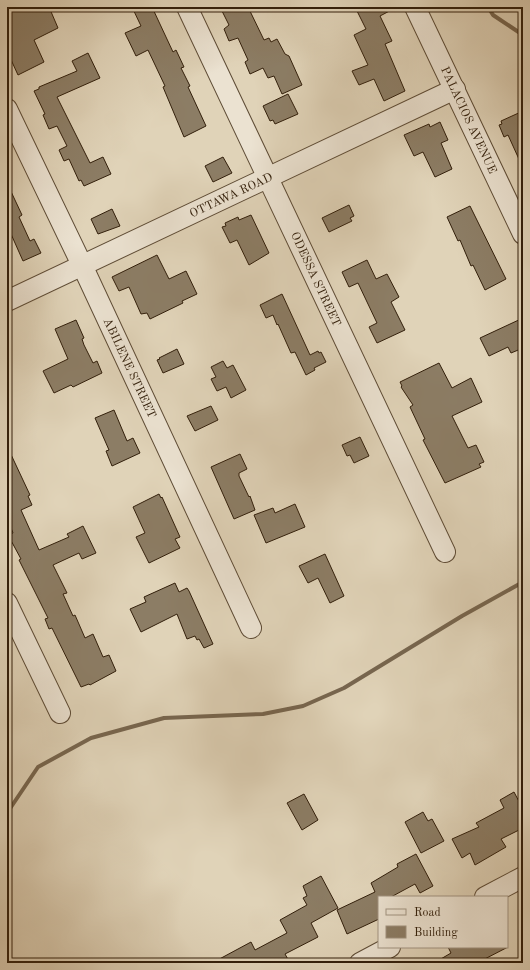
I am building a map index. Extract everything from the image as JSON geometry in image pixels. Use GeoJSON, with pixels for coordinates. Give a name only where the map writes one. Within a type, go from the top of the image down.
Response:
{"type":"FeatureCollection","features":[{"type":"Feature","properties":{"kind":"street","name":"ODESSA STREET"},"geometry":{"type":"LineString","coordinates":[[186,7],[445,552]]}},
{"type":"Feature","properties":{"kind":"street","name":"PALACIOS AVENUE"},"geometry":{"type":"LineString","coordinates":[[415,7],[523,234]]}},
{"type":"Feature","properties":{"kind":"street","name":"OTTAWA ROAD"},"geometry":{"type":"LineString","coordinates":[[7,301],[455,89]]}},
{"type":"Feature","properties":{"kind":"street","name":"ABILENE STREET"},"geometry":{"type":"LineString","coordinates":[[7,109],[82,265],[251,628]]}},
{"type":"Feature","properties":{"kind":"street"},"geometry":{"type":"LineString","coordinates":[[7,603],[60,713]]}},
{"type":"Feature","properties":{"kind":"street"},"geometry":{"type":"LineString","coordinates":[[486,896],[523,877]]}},
{"type":"Feature","properties":{"kind":"street"},"geometry":{"type":"LineString","coordinates":[[360,963],[388,948]]}},
{"type":"Feature","properties":{"kind":"building"},"geometry":{"type":"Polygon","coordinates":[[[7,7],[49,7],[58,28],[34,40],[44,62],[18,75],[7,51],[7,7]]]}},
{"type":"Feature","properties":{"kind":"building"},"geometry":{"type":"Polygon","coordinates":[[[132,7],[152,7],[173,52],[176,50],[184,67],[181,68],[190,86],[188,87],[206,126],[184,137],[163,87],[165,86],[148,50],[136,56],[125,33],[141,26],[132,7]]]}},
{"type":"Feature","properties":{"kind":"building"},"geometry":{"type":"Polygon","coordinates":[[[220,7],[248,7],[264,40],[269,38],[271,42],[277,39],[285,54],[289,56],[302,85],[282,94],[274,76],[268,78],[263,68],[250,74],[245,62],[248,60],[238,38],[229,41],[224,29],[229,25],[220,7]]]}},
{"type":"Feature","properties":{"kind":"building"},"geometry":{"type":"Polygon","coordinates":[[[355,7],[397,7],[380,16],[392,41],[385,44],[405,91],[384,101],[374,79],[359,85],[352,71],[368,65],[354,35],[366,29],[355,7]]]}},
{"type":"Feature","properties":{"kind":"building"},"geometry":{"type":"Polygon","coordinates":[[[88,53],[100,78],[57,97],[90,163],[103,157],[111,174],[84,186],[81,180],[79,181],[69,159],[64,161],[59,150],[67,146],[57,126],[49,129],[43,115],[45,114],[34,91],[39,89],[39,87],[77,71],[72,61],[88,53]]]}},
{"type":"Feature","properties":{"kind":"building"},"geometry":{"type":"Polygon","coordinates":[[[288,94],[298,114],[275,124],[273,120],[270,121],[263,106],[288,94]]]}},
{"type":"Feature","properties":{"kind":"building"},"geometry":{"type":"Polygon","coordinates":[[[523,111],[523,168],[508,135],[504,137],[499,125],[502,124],[501,121],[523,111]]]}},
{"type":"Feature","properties":{"kind":"building"},"geometry":{"type":"Polygon","coordinates":[[[440,122],[448,140],[441,143],[452,169],[435,177],[423,152],[414,156],[404,135],[429,124],[430,127],[440,122]]]}},
{"type":"Feature","properties":{"kind":"building"},"geometry":{"type":"Polygon","coordinates":[[[223,157],[232,173],[213,182],[205,166],[223,157]]]}},
{"type":"Feature","properties":{"kind":"building"},"geometry":{"type":"Polygon","coordinates":[[[7,183],[22,215],[19,217],[30,241],[34,239],[41,253],[23,261],[7,225],[7,183]]]}},
{"type":"Feature","properties":{"kind":"building"},"geometry":{"type":"Polygon","coordinates":[[[349,205],[354,216],[350,218],[352,221],[329,232],[322,218],[349,205]]]}},
{"type":"Feature","properties":{"kind":"building"},"geometry":{"type":"Polygon","coordinates":[[[470,206],[506,279],[485,290],[473,265],[471,266],[460,240],[458,241],[447,217],[470,206]]]}},
{"type":"Feature","properties":{"kind":"building"},"geometry":{"type":"Polygon","coordinates":[[[112,209],[120,226],[98,234],[91,219],[112,209]]]}},
{"type":"Feature","properties":{"kind":"building"},"geometry":{"type":"Polygon","coordinates":[[[251,215],[269,253],[249,265],[237,240],[230,243],[222,227],[226,226],[225,223],[238,217],[239,220],[251,215]]]}},
{"type":"Feature","properties":{"kind":"building"},"geometry":{"type":"Polygon","coordinates":[[[157,255],[169,279],[186,271],[197,294],[182,301],[183,303],[150,319],[147,313],[141,314],[129,287],[119,291],[112,277],[157,255]]]}},
{"type":"Feature","properties":{"kind":"building"},"geometry":{"type":"Polygon","coordinates":[[[367,260],[376,279],[387,274],[399,297],[391,302],[405,330],[377,343],[369,327],[377,323],[358,283],[349,287],[342,272],[367,260]]]}},
{"type":"Feature","properties":{"kind":"building"},"geometry":{"type":"Polygon","coordinates":[[[282,294],[310,355],[318,351],[319,353],[321,352],[326,362],[314,368],[315,370],[306,375],[295,352],[291,353],[273,315],[266,318],[260,305],[282,294]]]}},
{"type":"Feature","properties":{"kind":"building"},"geometry":{"type":"Polygon","coordinates":[[[523,318],[523,348],[511,353],[508,347],[489,356],[480,338],[523,318]]]}},
{"type":"Feature","properties":{"kind":"building"},"geometry":{"type":"Polygon","coordinates":[[[76,320],[84,338],[82,339],[84,345],[93,363],[97,361],[102,373],[73,387],[71,385],[54,393],[43,371],[68,359],[55,329],[76,320]]]}},
{"type":"Feature","properties":{"kind":"building"},"geometry":{"type":"Polygon","coordinates":[[[177,349],[184,364],[163,373],[157,360],[177,349]]]}},
{"type":"Feature","properties":{"kind":"building"},"geometry":{"type":"Polygon","coordinates":[[[223,361],[227,368],[233,365],[246,390],[231,398],[226,387],[217,391],[211,379],[216,377],[211,367],[223,361]]]}},
{"type":"Feature","properties":{"kind":"building"},"geometry":{"type":"Polygon","coordinates":[[[439,363],[452,388],[471,378],[482,402],[452,416],[468,448],[476,445],[484,462],[479,464],[481,467],[445,483],[423,440],[425,439],[410,407],[413,405],[401,387],[400,382],[439,363]]]}},
{"type":"Feature","properties":{"kind":"building"},"geometry":{"type":"Polygon","coordinates":[[[211,406],[218,420],[195,431],[187,416],[211,406]]]}},
{"type":"Feature","properties":{"kind":"building"},"geometry":{"type":"Polygon","coordinates":[[[114,410],[127,441],[133,438],[140,453],[112,466],[106,451],[109,450],[95,418],[114,410]]]}},
{"type":"Feature","properties":{"kind":"building"},"geometry":{"type":"Polygon","coordinates":[[[360,437],[369,456],[354,463],[350,455],[347,456],[342,445],[360,437]]]}},
{"type":"Feature","properties":{"kind":"building"},"geometry":{"type":"Polygon","coordinates":[[[7,446],[30,495],[28,496],[32,505],[21,510],[39,550],[69,537],[67,534],[83,526],[96,553],[82,559],[79,553],[53,565],[67,593],[63,594],[73,616],[75,615],[85,638],[93,634],[103,657],[109,655],[116,671],[90,685],[81,687],[52,628],[49,629],[45,619],[48,618],[19,560],[21,559],[8,535],[13,533],[7,518],[7,446]]]}},
{"type":"Feature","properties":{"kind":"building"},"geometry":{"type":"Polygon","coordinates":[[[240,454],[247,469],[239,473],[239,476],[249,497],[250,496],[255,510],[234,519],[211,467],[240,454]]]}},
{"type":"Feature","properties":{"kind":"building"},"geometry":{"type":"Polygon","coordinates":[[[159,494],[161,498],[162,497],[180,537],[175,539],[180,548],[149,563],[136,537],[145,533],[133,507],[159,494]]]}},
{"type":"Feature","properties":{"kind":"building"},"geometry":{"type":"Polygon","coordinates":[[[295,504],[305,527],[266,543],[254,515],[273,508],[275,513],[295,504]]]}},
{"type":"Feature","properties":{"kind":"building"},"geometry":{"type":"Polygon","coordinates":[[[325,554],[344,596],[330,603],[318,578],[308,583],[299,566],[325,554]]]}},
{"type":"Feature","properties":{"kind":"building"},"geometry":{"type":"Polygon","coordinates":[[[175,583],[179,592],[187,588],[189,591],[213,644],[204,648],[199,639],[197,640],[195,636],[187,639],[177,614],[141,632],[130,609],[146,602],[144,597],[175,583]]]}},
{"type":"Feature","properties":{"kind":"building"},"geometry":{"type":"Polygon","coordinates":[[[514,792],[523,809],[523,828],[501,839],[506,847],[475,865],[470,853],[462,858],[452,839],[479,827],[476,823],[504,808],[500,800],[514,792]]]}},
{"type":"Feature","properties":{"kind":"building"},"geometry":{"type":"Polygon","coordinates":[[[304,794],[318,820],[302,830],[287,803],[304,794]]]}},
{"type":"Feature","properties":{"kind":"building"},"geometry":{"type":"Polygon","coordinates":[[[423,812],[428,821],[432,819],[444,841],[421,853],[405,822],[423,812]]]}},
{"type":"Feature","properties":{"kind":"building"},"geometry":{"type":"Polygon","coordinates":[[[416,854],[433,886],[420,893],[415,884],[393,896],[378,896],[378,919],[347,934],[337,910],[375,892],[371,883],[398,867],[397,864],[416,854]]]}},
{"type":"Feature","properties":{"kind":"building"},"geometry":{"type":"Polygon","coordinates":[[[321,876],[338,908],[311,923],[318,937],[285,954],[290,963],[212,963],[251,942],[255,950],[287,933],[280,920],[307,905],[303,898],[307,896],[303,886],[321,876]]]}},
{"type":"Feature","properties":{"kind":"building"},"geometry":{"type":"Polygon","coordinates":[[[448,948],[506,948],[477,963],[434,963],[451,953],[448,948]]]}},
{"type":"Feature","properties":{"kind":"waterway"},"geometry":{"type":"LineString","coordinates":[[488,7],[493,15],[523,35]]}},
{"type":"Feature","properties":{"kind":"waterway"},"geometry":{"type":"LineString","coordinates":[[7,813],[38,767],[91,738],[164,718],[263,714],[303,706],[344,688],[462,616],[523,582]]}}]}
